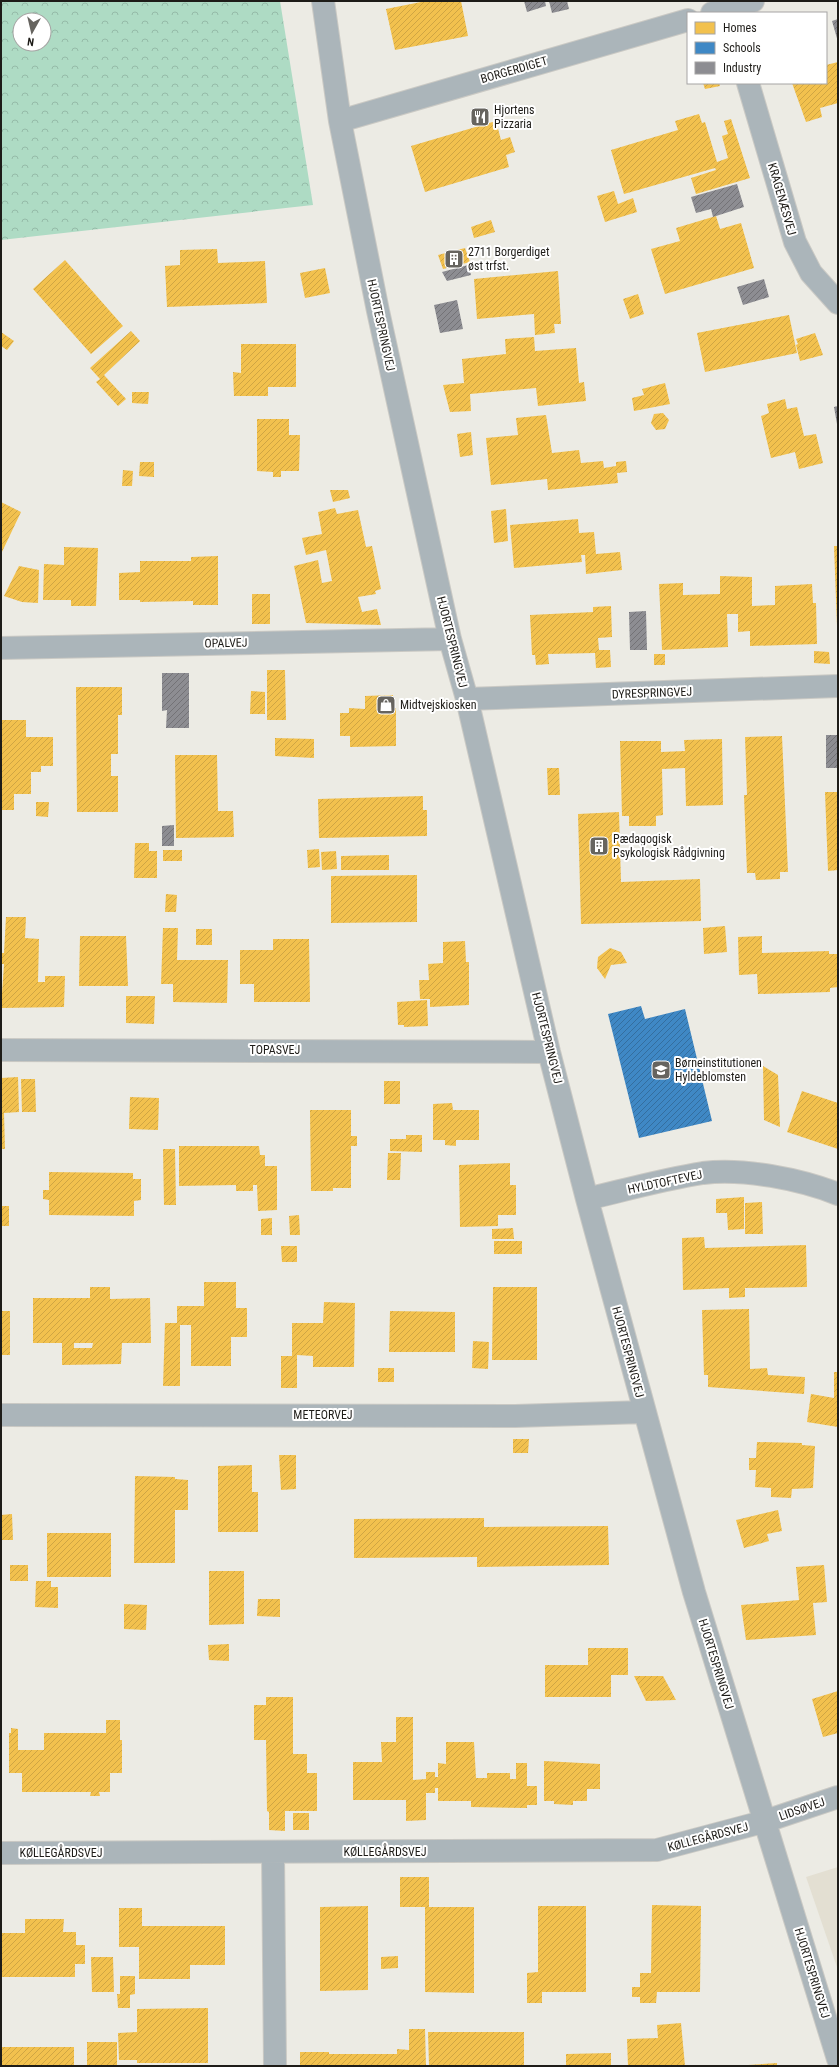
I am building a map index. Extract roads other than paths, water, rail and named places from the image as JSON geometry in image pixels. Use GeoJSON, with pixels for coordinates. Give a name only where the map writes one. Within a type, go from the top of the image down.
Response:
{"type":"FeatureCollection","features":[{"type":"Feature","properties":{"kind":"street","name":"HJORTESPRINGVEJ"},"geometry":{"type":"LineString","coordinates":[[323,1],[340,121],[378,310],[450,638],[467,699],[550,1052],[587,1199],[694,1592],[766,1821],[838,2059]]}},
{"type":"Feature","properties":{"kind":"street"},"geometry":{"type":"LineString","coordinates":[[722,12],[753,1]]}},
{"type":"Feature","properties":{"kind":"street","name":"BORGERDIGET"},"geometry":{"type":"LineString","coordinates":[[340,121],[687,20]]}},
{"type":"Feature","properties":{"kind":"street","name":"KRAGENÆSVEJ"},"geometry":{"type":"LineString","coordinates":[[748,84],[794,242],[811,273],[838,303]]}},
{"type":"Feature","properties":{"kind":"street","name":"OPALVEJ"},"geometry":{"type":"LineString","coordinates":[[1,648],[450,638]]}},
{"type":"Feature","properties":{"kind":"street","name":"DYRESPRINGVEJ"},"geometry":{"type":"LineString","coordinates":[[467,699],[838,686]]}},
{"type":"Feature","properties":{"kind":"street","name":"TOPASVEJ"},"geometry":{"type":"LineString","coordinates":[[1,1050],[550,1052]]}},
{"type":"Feature","properties":{"kind":"street","name":"HYLDTOFTEVEJ"},"geometry":{"type":"LineString","coordinates":[[587,1199],[704,1173],[753,1174],[811,1183],[838,1194]]}},
{"type":"Feature","properties":{"kind":"street","name":"METEORVEJ"},"geometry":{"type":"LineString","coordinates":[[1,1415],[515,1416],[644,1412]]}},
{"type":"Feature","properties":{"kind":"street","name":"LIDSØVEJ"},"geometry":{"type":"LineString","coordinates":[[766,1821],[838,1797]]}},
{"type":"Feature","properties":{"kind":"street","name":"KØLLEGÅRDSVEJ"},"geometry":{"type":"LineString","coordinates":[[1,1853],[657,1850],[766,1821]]}},
{"type":"Feature","properties":{"kind":"street"},"geometry":{"type":"LineString","coordinates":[[273,1852],[275,2066]]}},
{"type":"Feature","properties":{"kind":"place","name":"Hjortens Pizzaria"},"geometry":{"type":"Point","coordinates":[480,117]}},
{"type":"Feature","properties":{"kind":"place","name":"2711 Borgerdiget øst trfst."},"geometry":{"type":"Point","coordinates":[454,259]}},
{"type":"Feature","properties":{"kind":"place","name":"Midtvejskiosken"},"geometry":{"type":"Point","coordinates":[386,705]}},
{"type":"Feature","properties":{"kind":"place","name":"Pædagogisk Psykologisk Rådgivning"},"geometry":{"type":"Point","coordinates":[599,846]}},
{"type":"Feature","properties":{"kind":"place","name":"Børneinstitutionen Hyldeblomsten"},"geometry":{"type":"Point","coordinates":[661,1070]}}]}
